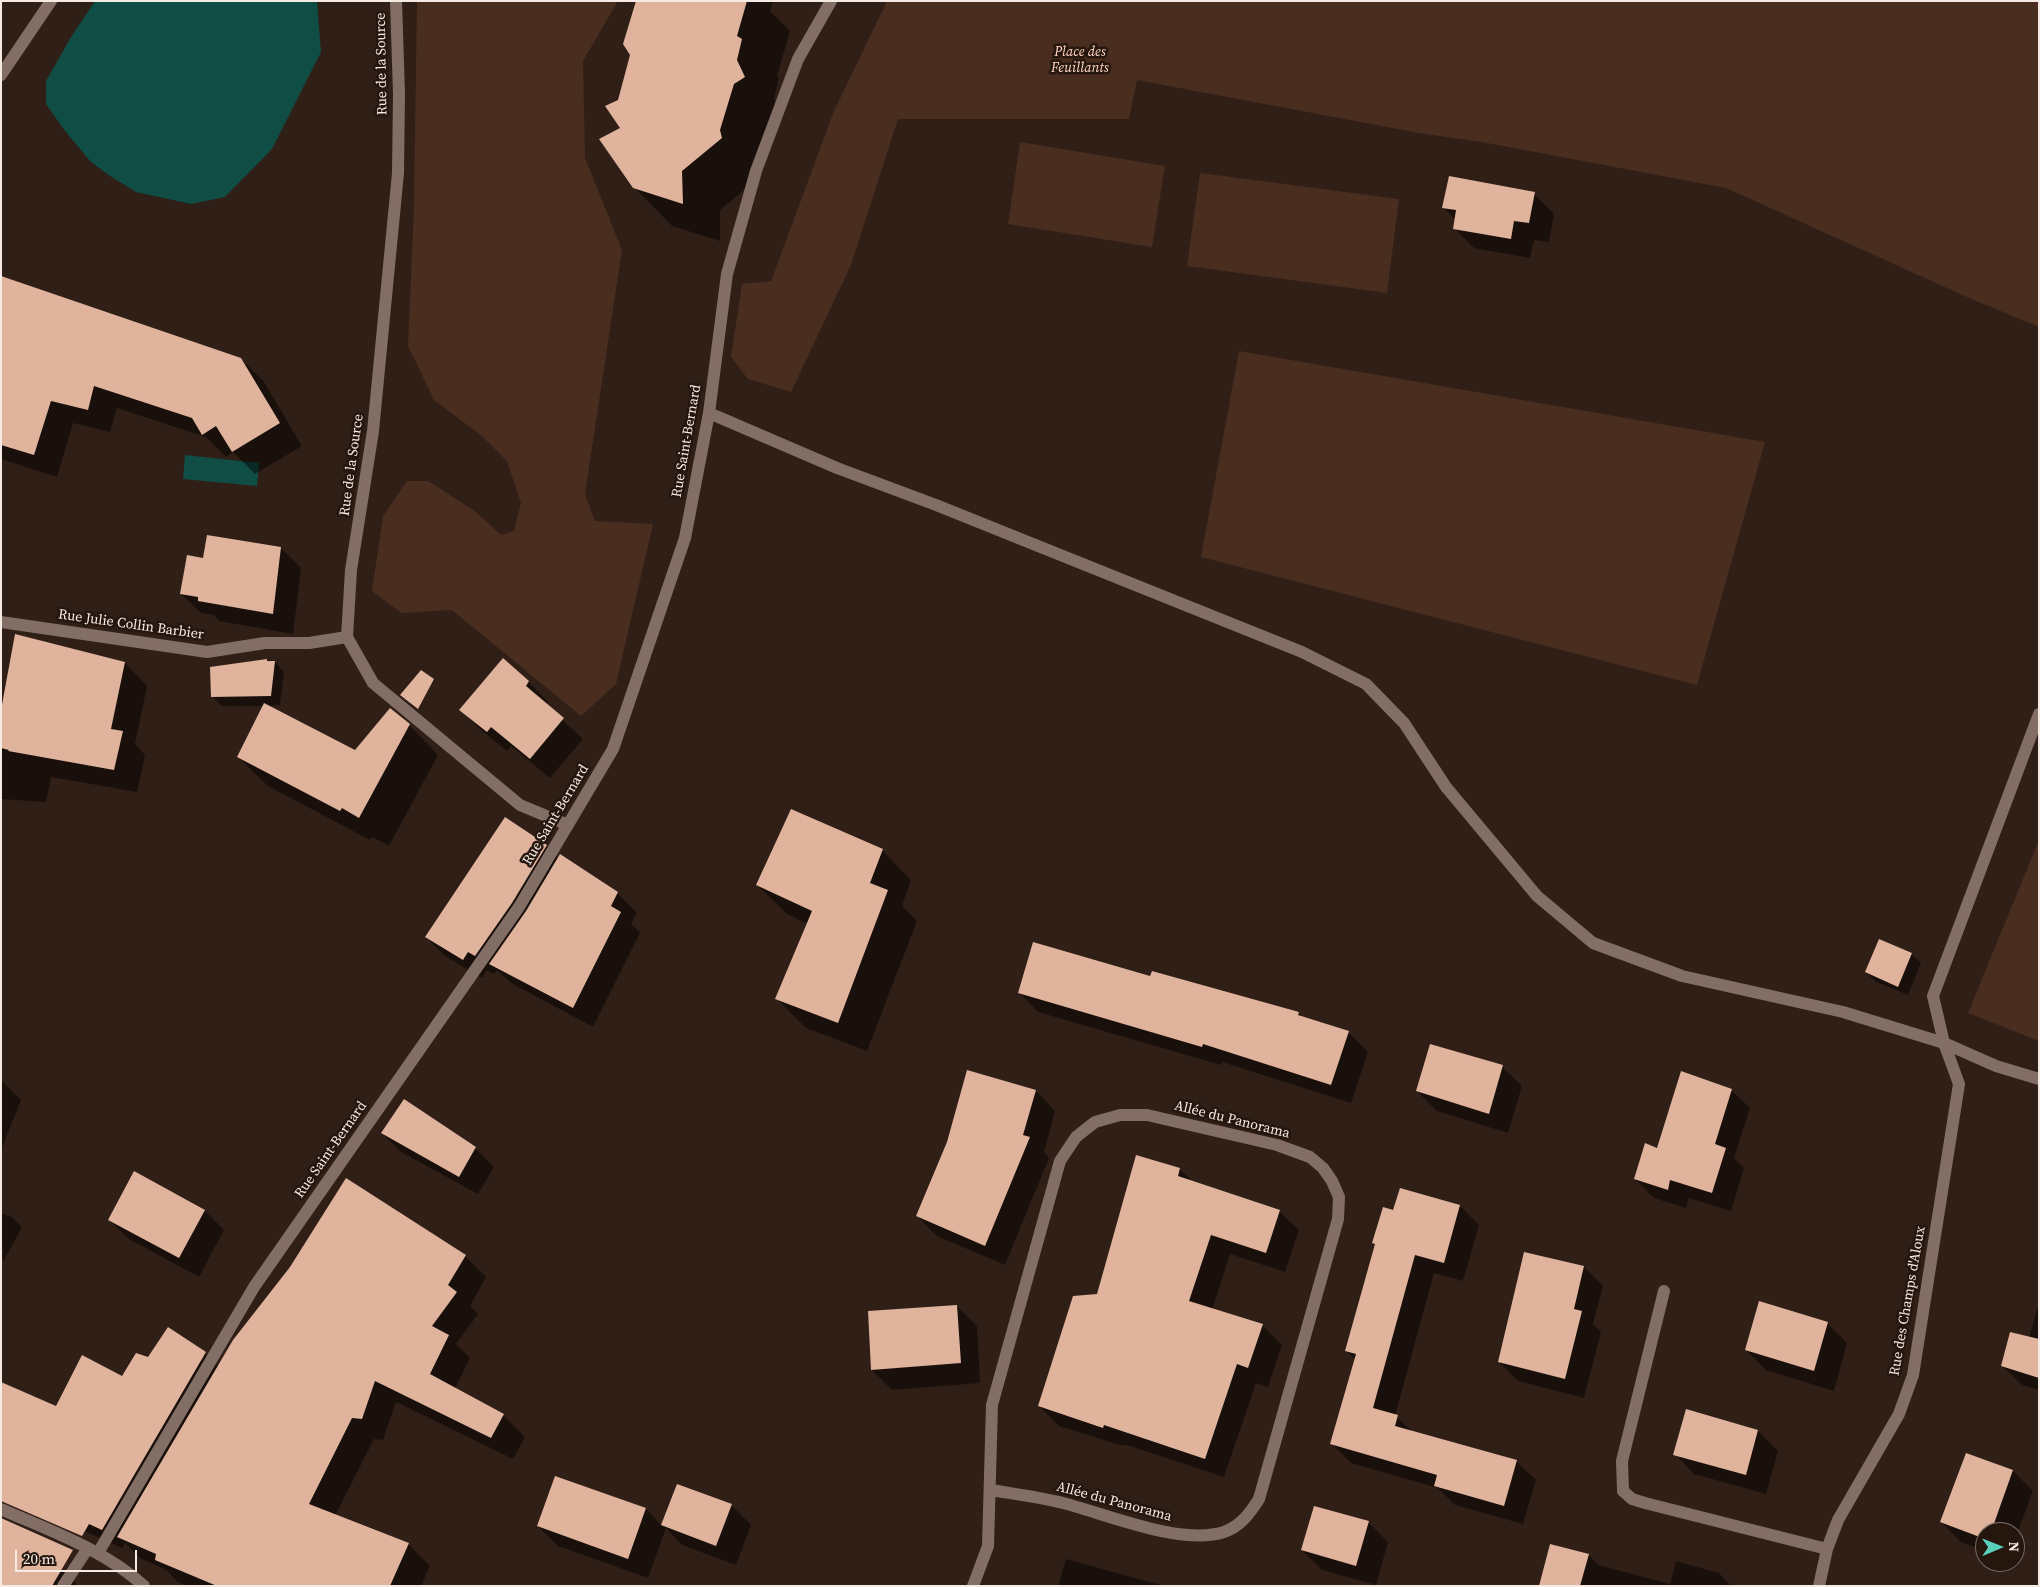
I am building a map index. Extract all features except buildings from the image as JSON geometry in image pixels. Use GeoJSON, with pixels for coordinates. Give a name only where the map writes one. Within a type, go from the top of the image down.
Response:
{"type":"FeatureCollection","features":[{"type":"Feature","properties":{"kind":"street"},"geometry":{"type":"LineString","coordinates":[[1,75],[51,1]]}},
{"type":"Feature","properties":{"kind":"street","name":"Rue de la Source"},"geometry":{"type":"LineString","coordinates":[[347,637],[351,570],[373,431],[398,173],[399,85],[396,1]]}},
{"type":"Feature","properties":{"kind":"street","name":"Rue Saint-Bernard"},"geometry":{"type":"LineString","coordinates":[[63,1586],[93,1550],[254,1288],[518,907],[613,749],[685,538],[709,413],[727,274],[756,171],[798,59],[831,1]]}},
{"type":"Feature","properties":{"kind":"street"},"geometry":{"type":"LineString","coordinates":[[709,413],[837,468],[1302,652],[1366,684],[1404,723],[1446,787],[1537,896],[1593,944],[1682,976],[1843,1012],[1944,1042],[1996,1066],[2039,1080]]}},
{"type":"Feature","properties":{"kind":"street","name":"Rue Julie Collin Barbier"},"geometry":{"type":"LineString","coordinates":[[1,622],[207,652],[266,643],[309,643],[347,637]]}},
{"type":"Feature","properties":{"kind":"street"},"geometry":{"type":"LineString","coordinates":[[347,637],[373,683],[520,805],[568,825]]}},
{"type":"Feature","properties":{"kind":"street","name":"Rue des Champs d'Aloux"},"geometry":{"type":"LineString","coordinates":[[1819,1586],[1827,1549],[1838,1520],[1899,1414],[1913,1375],[1958,1084],[1944,1042],[1933,996],[2039,714]]}},
{"type":"Feature","properties":{"kind":"street","name":"Allée du Panorama"},"geometry":{"type":"LineString","coordinates":[[973,1586],[988,1546],[992,1405],[1060,1161],[1076,1136],[1095,1122],[1120,1115],[1147,1116],[1278,1145],[1310,1157],[1323,1168],[1340,1196],[1338,1219],[1259,1499],[1245,1520],[1224,1532],[1203,1536],[1180,1535],[1060,1502],[991,1490]]}},
{"type":"Feature","properties":{"kind":"street"},"geometry":{"type":"LineString","coordinates":[[1664,1292],[1622,1461],[1623,1490],[1632,1499],[1645,1503],[1827,1549]]}},
{"type":"Feature","properties":{"kind":"street"},"geometry":{"type":"LineString","coordinates":[[1,1509],[93,1550],[144,1586]]}},
{"type":"Feature","properties":{"kind":"green space"},"geometry":{"type":"Polygon","coordinates":[[[417,1],[618,1],[583,61],[585,158],[622,250],[585,494],[595,521],[653,524],[616,684],[581,716],[452,610],[401,613],[372,591],[383,516],[407,481],[428,481],[475,511],[501,535],[514,531],[521,503],[507,461],[482,436],[434,400],[408,346],[414,206],[417,1]]]}},
{"type":"Feature","properties":{"kind":"green space","name":"Place des Feuillants"},"geometry":{"type":"Polygon","coordinates":[[[887,1],[2039,1],[2039,327],[1969,298],[1726,188],[1137,80],[1129,119],[898,119],[851,265],[791,392],[748,379],[731,357],[742,284],[771,281],[834,111],[887,1]]]}},
{"type":"Feature","properties":{"kind":"green space"},"geometry":{"type":"Polygon","coordinates":[[[1020,142],[1165,166],[1152,247],[1008,224],[1020,142]]]}},
{"type":"Feature","properties":{"kind":"green space"},"geometry":{"type":"Polygon","coordinates":[[[1200,173],[1399,199],[1387,293],[1187,266],[1200,173]]]}},
{"type":"Feature","properties":{"kind":"green space"},"geometry":{"type":"Polygon","coordinates":[[[1239,351],[1765,442],[1697,685],[1201,557],[1239,351]]]}},
{"type":"Feature","properties":{"kind":"green space"},"geometry":{"type":"Polygon","coordinates":[[[2039,840],[2039,1041],[1968,1013],[2039,840]]]}},
{"type":"Feature","properties":{"kind":"water"},"geometry":{"type":"Polygon","coordinates":[[[95,1],[317,1],[321,52],[272,149],[225,197],[191,204],[136,192],[91,162],[65,131],[46,104],[46,81],[71,37],[95,1]]]}},
{"type":"Feature","properties":{"kind":"water"},"geometry":{"type":"Polygon","coordinates":[[[185,455],[259,463],[257,486],[183,479],[185,455]]]}}]}
